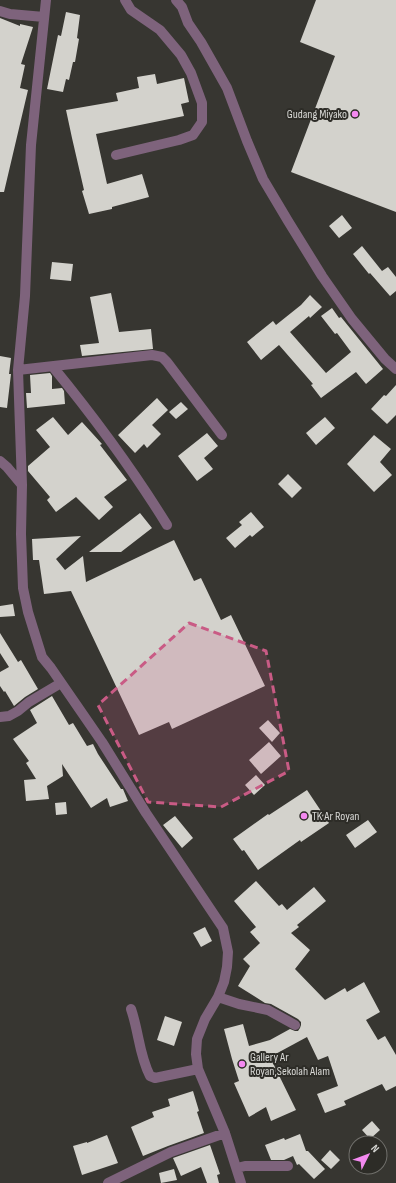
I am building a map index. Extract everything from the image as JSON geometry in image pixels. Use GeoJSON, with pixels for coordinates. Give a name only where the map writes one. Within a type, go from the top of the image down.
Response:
{"type":"FeatureCollection","features":[{"type":"Feature","properties":{"kind":"street"},"geometry":{"type":"LineString","coordinates":[[46,0],[31,145],[25,296],[18,370],[22,485],[21,534],[23,588],[28,612],[42,657],[102,742],[146,813],[223,928],[228,952],[224,982],[218,997],[205,1019],[197,1039],[196,1054],[198,1069],[225,1133],[241,1183]]}},
{"type":"Feature","properties":{"kind":"street"},"geometry":{"type":"LineString","coordinates":[[116,155],[179,140],[193,135],[202,122],[202,103],[191,73],[181,55],[160,30],[131,10],[125,0]]}},
{"type":"Feature","properties":{"kind":"street"},"geometry":{"type":"LineString","coordinates":[[176,0],[182,7],[188,23],[201,42],[227,88],[263,179],[288,222],[322,276],[352,319],[385,359],[396,369]]}},
{"type":"Feature","properties":{"kind":"street"},"geometry":{"type":"LineString","coordinates":[[0,11],[10,14],[44,17]]}},
{"type":"Feature","properties":{"kind":"street"},"geometry":{"type":"LineString","coordinates":[[18,370],[152,355],[162,357],[222,435]]}},
{"type":"Feature","properties":{"kind":"street"},"geometry":{"type":"LineString","coordinates":[[53,367],[80,399],[101,428],[167,525]]}},
{"type":"Feature","properties":{"kind":"street"},"geometry":{"type":"LineString","coordinates":[[0,461],[8,467],[22,485]]}},
{"type":"Feature","properties":{"kind":"street"},"geometry":{"type":"LineString","coordinates":[[0,717],[9,716],[18,711],[29,702],[61,683]]}},
{"type":"Feature","properties":{"kind":"street"},"geometry":{"type":"LineString","coordinates":[[218,997],[239,1004],[268,1010],[295,1025]]}},
{"type":"Feature","properties":{"kind":"street"},"geometry":{"type":"LineString","coordinates":[[131,1009],[136,1023],[141,1053],[150,1076],[155,1078],[198,1069]]}},
{"type":"Feature","properties":{"kind":"street"},"geometry":{"type":"LineString","coordinates":[[108,1183],[171,1152],[225,1133]]}},
{"type":"Feature","properties":{"kind":"street"},"geometry":{"type":"LineString","coordinates":[[237,1168],[245,1166],[288,1166]]}},
{"type":"Feature","properties":{"kind":"highlighted area"},"geometry":{"type":"Polygon","coordinates":[[[189,623],[266,651],[289,771],[221,807],[148,802],[98,705],[189,623]]]}},
{"type":"Feature","properties":{"kind":"building","name":"Gudang Miyako"},"geometry":{"type":"Polygon","coordinates":[[[316,0],[396,0],[396,212],[291,172],[335,56],[300,42],[316,0]]]}},
{"type":"Feature","properties":{"kind":"building"},"geometry":{"type":"Polygon","coordinates":[[[66,12],[80,15],[77,38],[79,39],[75,62],[73,62],[69,80],[66,79],[63,92],[47,89],[58,35],[61,36],[66,12]]]}},
{"type":"Feature","properties":{"kind":"building"},"geometry":{"type":"Polygon","coordinates":[[[0,18],[20,26],[20,24],[33,27],[21,64],[25,65],[20,88],[28,90],[4,192],[0,192],[0,18]]]}},
{"type":"Feature","properties":{"kind":"building"},"geometry":{"type":"Polygon","coordinates":[[[155,74],[157,84],[184,78],[189,102],[181,104],[184,116],[96,134],[107,184],[142,174],[149,197],[112,207],[112,209],[89,214],[82,191],[84,190],[66,110],[118,101],[116,93],[139,88],[137,77],[155,74]]]}},
{"type":"Feature","properties":{"kind":"building"},"geometry":{"type":"Polygon","coordinates":[[[342,215],[352,228],[339,238],[329,226],[342,215]]]}},
{"type":"Feature","properties":{"kind":"building"},"geometry":{"type":"Polygon","coordinates":[[[362,246],[382,271],[388,267],[396,277],[396,291],[390,296],[370,273],[369,274],[353,254],[362,246]]]}},
{"type":"Feature","properties":{"kind":"building"},"geometry":{"type":"Polygon","coordinates":[[[52,262],[73,264],[71,281],[50,279],[52,262]]]}},
{"type":"Feature","properties":{"kind":"building"},"geometry":{"type":"Polygon","coordinates":[[[111,293],[119,332],[151,329],[153,349],[82,356],[80,345],[99,343],[90,297],[111,293]]]}},
{"type":"Feature","properties":{"kind":"building"},"geometry":{"type":"Polygon","coordinates":[[[310,295],[322,307],[310,318],[309,316],[290,332],[326,373],[351,352],[337,333],[335,334],[321,316],[332,308],[383,369],[366,384],[356,372],[321,398],[311,385],[313,384],[279,345],[261,360],[247,342],[273,321],[276,325],[301,305],[310,295]]]}},
{"type":"Feature","properties":{"kind":"building"},"geometry":{"type":"Polygon","coordinates":[[[0,356],[11,358],[9,374],[11,374],[7,408],[0,407],[0,356]]]}},
{"type":"Feature","properties":{"kind":"building"},"geometry":{"type":"Polygon","coordinates":[[[50,373],[52,376],[52,389],[62,388],[64,391],[65,404],[27,408],[26,393],[31,393],[30,375],[50,373]]]}},
{"type":"Feature","properties":{"kind":"building"},"geometry":{"type":"Polygon","coordinates":[[[396,385],[396,415],[387,424],[371,409],[396,385]]]}},
{"type":"Feature","properties":{"kind":"building"},"geometry":{"type":"Polygon","coordinates":[[[157,398],[168,410],[152,425],[161,434],[147,448],[144,444],[135,453],[118,435],[157,398]]]}},
{"type":"Feature","properties":{"kind":"building"},"geometry":{"type":"Polygon","coordinates":[[[181,402],[188,409],[176,419],[169,412],[181,402]]]}},
{"type":"Feature","properties":{"kind":"building"},"geometry":{"type":"Polygon","coordinates":[[[53,417],[68,435],[82,422],[102,444],[100,445],[127,480],[104,497],[113,507],[99,520],[76,497],[56,512],[47,500],[50,497],[28,471],[28,466],[50,447],[36,430],[53,417]]]}},
{"type":"Feature","properties":{"kind":"building"},"geometry":{"type":"Polygon","coordinates":[[[325,417],[335,428],[316,445],[306,433],[325,417]]]}},
{"type":"Feature","properties":{"kind":"building"},"geometry":{"type":"Polygon","coordinates":[[[207,433],[218,446],[204,458],[213,469],[197,481],[178,456],[207,433]]]}},
{"type":"Feature","properties":{"kind":"building"},"geometry":{"type":"Polygon","coordinates":[[[374,435],[391,449],[380,462],[392,475],[374,492],[347,464],[374,435]]]}},
{"type":"Feature","properties":{"kind":"building"},"geometry":{"type":"Polygon","coordinates":[[[288,474],[302,488],[292,498],[278,484],[288,474]]]}},
{"type":"Feature","properties":{"kind":"building"},"geometry":{"type":"Polygon","coordinates":[[[251,512],[264,527],[252,537],[250,535],[235,548],[226,538],[242,525],[239,522],[251,512]]]}},
{"type":"Feature","properties":{"kind":"building"},"geometry":{"type":"Polygon","coordinates":[[[140,513],[152,528],[121,552],[89,552],[140,513]]]}},
{"type":"Feature","properties":{"kind":"building"},"geometry":{"type":"Polygon","coordinates":[[[81,536],[56,559],[65,570],[83,556],[86,582],[174,540],[194,581],[201,578],[221,620],[231,615],[265,686],[172,729],[169,722],[139,735],[71,591],[44,594],[39,560],[33,560],[32,539],[81,536]]]}},
{"type":"Feature","properties":{"kind":"building"},"geometry":{"type":"Polygon","coordinates":[[[13,604],[15,616],[0,617],[0,606],[13,604]]]}},
{"type":"Feature","properties":{"kind":"building"},"geometry":{"type":"Polygon","coordinates":[[[0,633],[18,662],[21,660],[38,689],[14,706],[5,691],[4,692],[0,686],[0,672],[9,667],[0,653],[0,633]]]}},
{"type":"Feature","properties":{"kind":"building"},"geometry":{"type":"Polygon","coordinates":[[[52,696],[69,725],[73,723],[87,746],[93,744],[121,789],[123,789],[128,801],[110,807],[107,798],[91,808],[62,764],[63,776],[47,786],[49,799],[26,801],[24,780],[36,779],[26,763],[29,761],[13,739],[37,723],[30,710],[52,696]]]}},
{"type":"Feature","properties":{"kind":"building"},"geometry":{"type":"Polygon","coordinates":[[[268,720],[280,733],[272,742],[259,728],[268,720]]]}},
{"type":"Feature","properties":{"kind":"building"},"geometry":{"type":"Polygon","coordinates":[[[269,742],[281,756],[261,774],[249,760],[269,742]]]}},
{"type":"Feature","properties":{"kind":"building"},"geometry":{"type":"Polygon","coordinates":[[[256,775],[265,785],[254,795],[245,785],[256,775]]]}},
{"type":"Feature","properties":{"kind":"building"},"geometry":{"type":"Polygon","coordinates":[[[307,790],[329,823],[301,842],[300,840],[258,870],[244,850],[242,851],[233,839],[268,814],[269,815],[307,790]]]}},
{"type":"Feature","properties":{"kind":"building"},"geometry":{"type":"Polygon","coordinates":[[[66,802],[67,814],[56,815],[55,803],[66,802]]]}},
{"type":"Feature","properties":{"kind":"building"},"geometry":{"type":"Polygon","coordinates":[[[175,816],[193,838],[182,848],[163,825],[175,816]]]}},
{"type":"Feature","properties":{"kind":"building"},"geometry":{"type":"Polygon","coordinates":[[[368,820],[377,832],[355,848],[346,835],[368,820]]]}},
{"type":"Feature","properties":{"kind":"building"},"geometry":{"type":"Polygon","coordinates":[[[256,881],[279,906],[282,904],[287,910],[314,887],[326,901],[297,925],[299,927],[291,933],[310,950],[295,969],[325,1000],[345,988],[347,992],[364,982],[380,1012],[366,1020],[378,1040],[385,1036],[396,1055],[396,1086],[386,1091],[382,1084],[344,1101],[346,1105],[325,1113],[317,1094],[338,1086],[328,1056],[318,1060],[307,1037],[270,1057],[296,1110],[271,1121],[266,1107],[249,1117],[234,1083],[239,1081],[224,1029],[243,1024],[249,1046],[270,1040],[290,1029],[298,1031],[301,1025],[301,1022],[298,1019],[271,1004],[265,1003],[238,986],[250,966],[243,959],[260,943],[250,932],[256,927],[234,901],[256,881]]]}},
{"type":"Feature","properties":{"kind":"building"},"geometry":{"type":"Polygon","coordinates":[[[205,927],[212,941],[201,947],[193,933],[205,927]]]}},
{"type":"Feature","properties":{"kind":"building"},"geometry":{"type":"Polygon","coordinates":[[[165,1016],[182,1022],[174,1046],[157,1040],[165,1016]]]}},
{"type":"Feature","properties":{"kind":"building"},"geometry":{"type":"Polygon","coordinates":[[[193,1091],[199,1111],[197,1112],[204,1133],[143,1156],[131,1127],[154,1117],[152,1112],[170,1106],[168,1099],[193,1091]]]}},
{"type":"Feature","properties":{"kind":"building"},"geometry":{"type":"Polygon","coordinates":[[[372,1121],[380,1130],[374,1135],[366,1135],[362,1130],[372,1121]]]}},
{"type":"Feature","properties":{"kind":"building"},"geometry":{"type":"Polygon","coordinates":[[[300,1134],[306,1151],[308,1151],[325,1169],[314,1179],[299,1164],[297,1165],[293,1156],[284,1160],[271,1160],[265,1145],[284,1138],[285,1140],[300,1134]]]}},
{"type":"Feature","properties":{"kind":"building"},"geometry":{"type":"Polygon","coordinates":[[[107,1135],[118,1163],[82,1175],[73,1146],[87,1143],[107,1135]]]}},
{"type":"Feature","properties":{"kind":"building"},"geometry":{"type":"Polygon","coordinates":[[[210,1145],[220,1174],[217,1175],[219,1183],[207,1183],[201,1167],[181,1176],[173,1158],[210,1145]]]}},
{"type":"Feature","properties":{"kind":"building"},"geometry":{"type":"Polygon","coordinates":[[[330,1150],[340,1160],[331,1169],[321,1160],[330,1150]]]}},
{"type":"Feature","properties":{"kind":"building"},"geometry":{"type":"Polygon","coordinates":[[[174,1169],[177,1180],[161,1183],[159,1173],[174,1169]]]}},
{"type":"Feature","properties":{"kind":"place","name":"Gudang Miyako"},"geometry":{"type":"Point","coordinates":[355,114]}},
{"type":"Feature","properties":{"kind":"place","name":"TK Ar Royan"},"geometry":{"type":"Point","coordinates":[304,816]}},
{"type":"Feature","properties":{"kind":"place","name":"Gallery Ar Royan,Sekolah Alam"},"geometry":{"type":"Point","coordinates":[242,1064]}}]}
